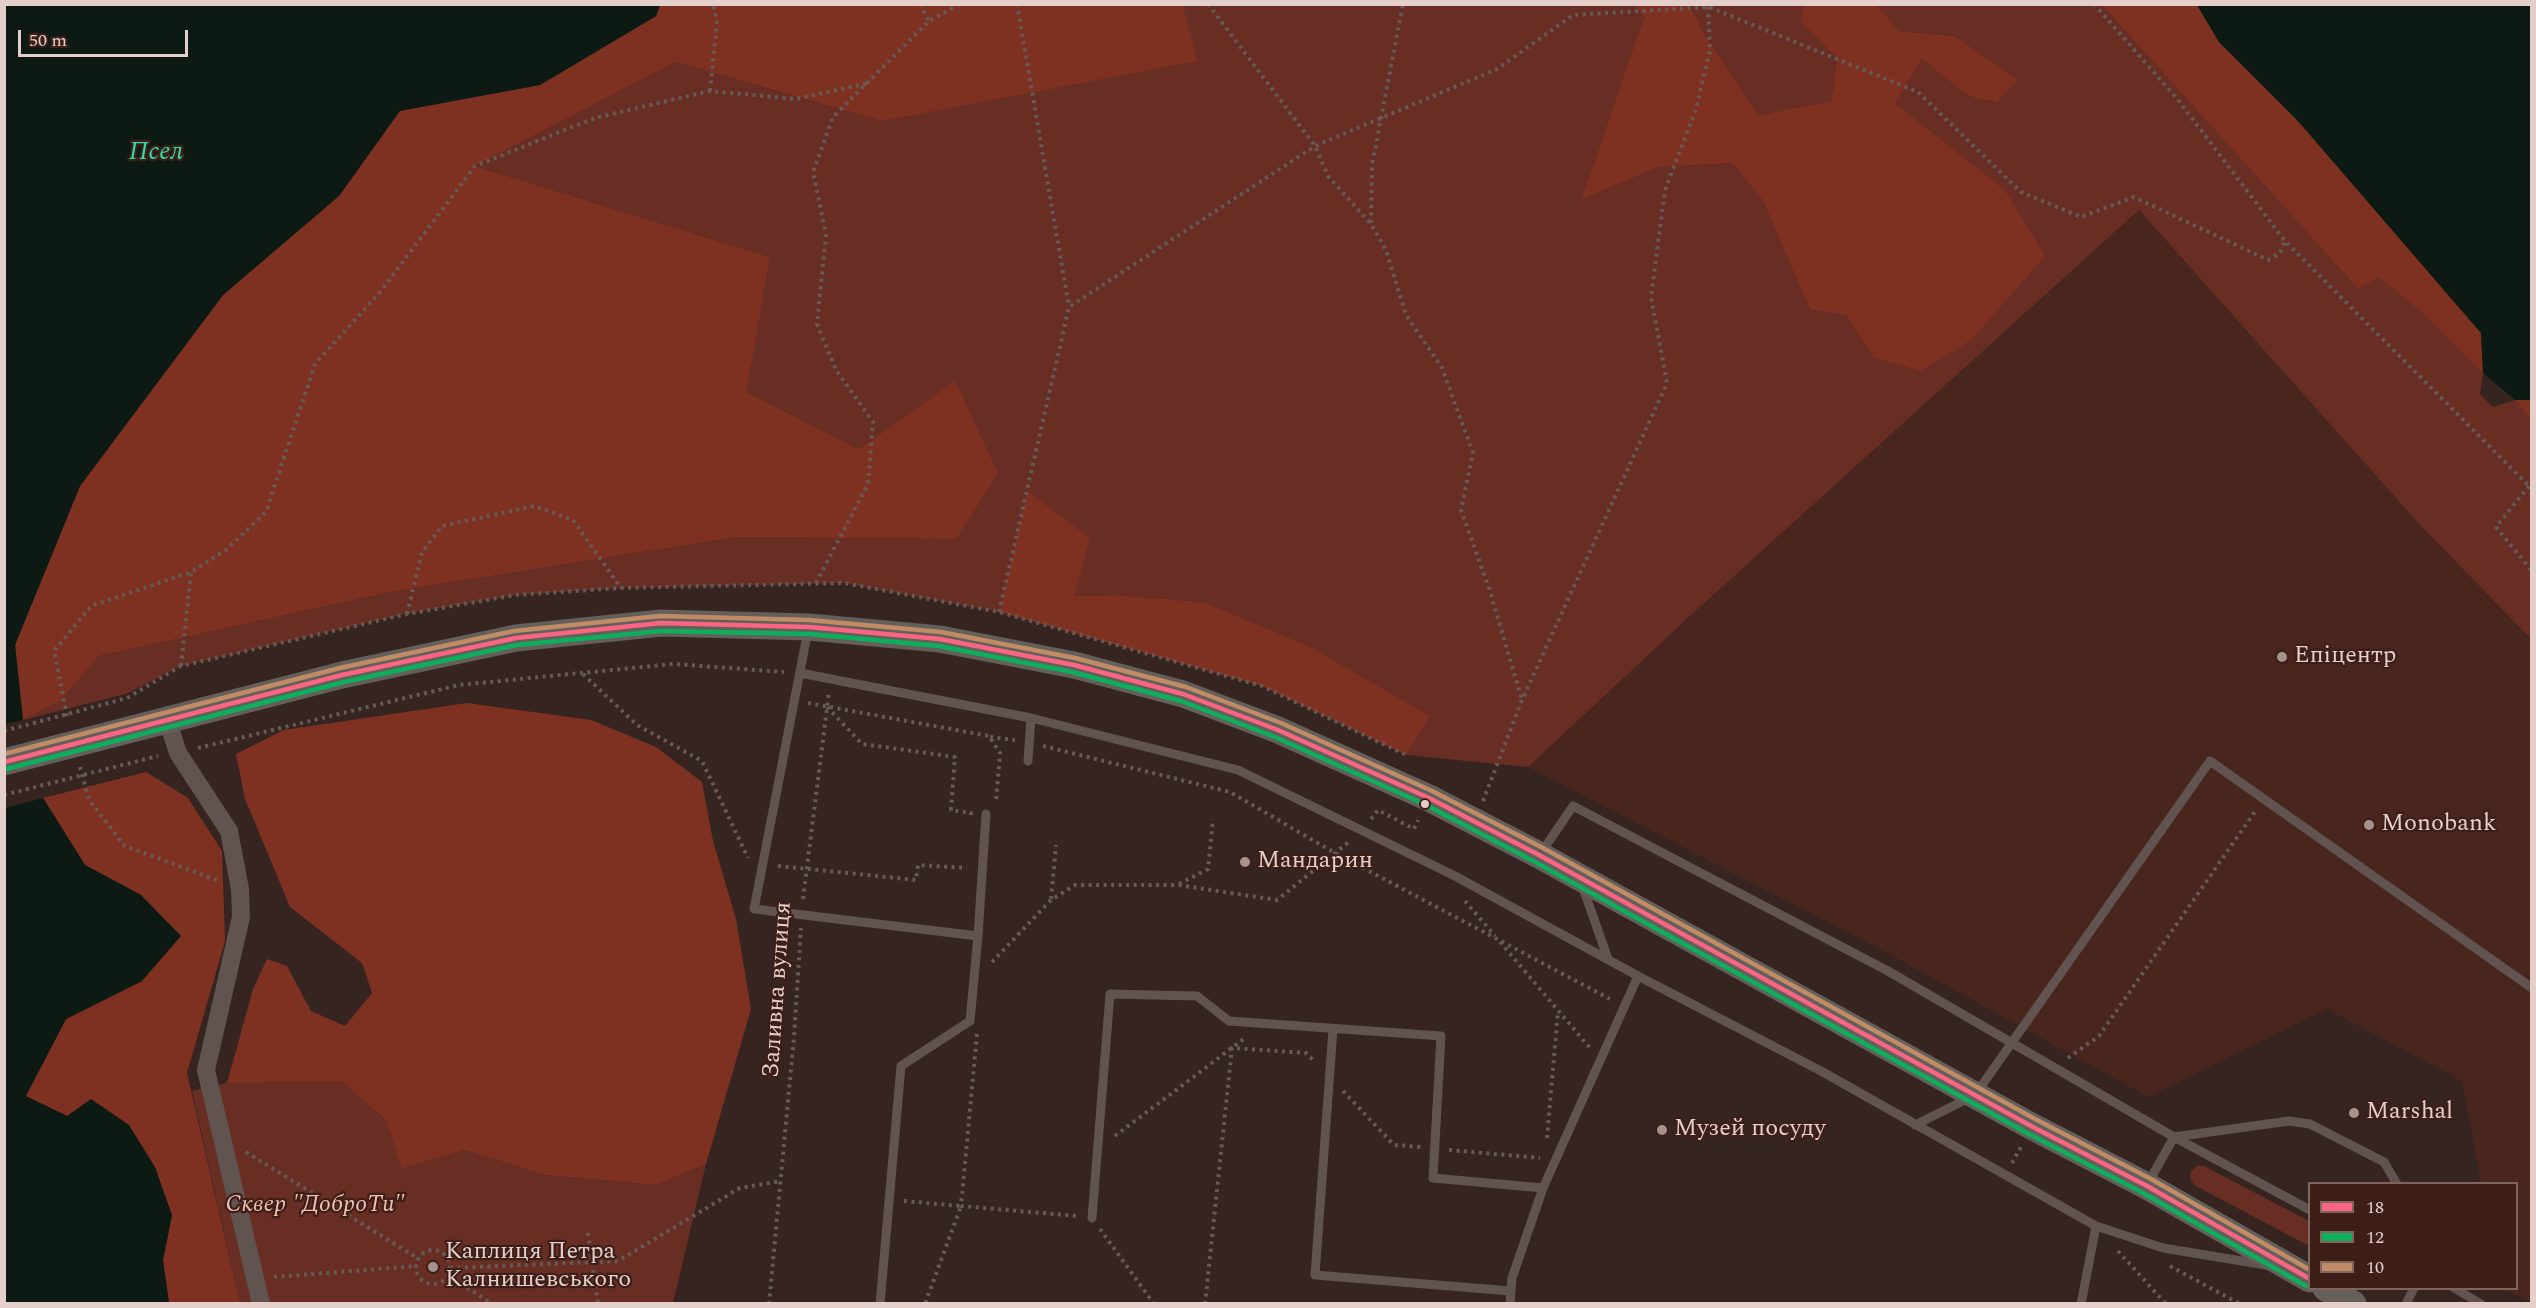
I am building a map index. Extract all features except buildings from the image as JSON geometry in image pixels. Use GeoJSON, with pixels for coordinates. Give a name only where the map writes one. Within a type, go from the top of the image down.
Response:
{"type":"FeatureCollection","features":[{"type":"Feature","properties":{"kind":"main road"},"geometry":{"type":"LineString","coordinates":[[4,762],[342,675],[516,638],[661,622],[809,627],[940,639],[1074,665],[1183,694],[1278,730],[1391,780],[1474,821],[1975,1095],[2147,1186],[2301,1274]]}},
{"type":"Feature","properties":{"kind":"main road"},"geometry":{"type":"LineString","coordinates":[[2329,1290],[2353,1304]]}},
{"type":"Feature","properties":{"kind":"street"},"geometry":{"type":"LineString","coordinates":[[167,719],[178,753],[229,831],[240,889],[241,916],[206,1070],[261,1304]]}},
{"type":"Feature","properties":{"kind":"lane"},"geometry":{"type":"LineString","coordinates":[[809,627],[754,909],[978,936]]}},
{"type":"Feature","properties":{"kind":"lane"},"geometry":{"type":"LineString","coordinates":[[800,673],[1031,718],[1238,770],[1455,876],[1638,976],[1821,1071],[2096,1226],[2163,1248],[2301,1274]]}},
{"type":"Feature","properties":{"kind":"lane"},"geometry":{"type":"LineString","coordinates":[[1028,761],[1031,718]]}},
{"type":"Feature","properties":{"kind":"lane"},"geometry":{"type":"LineString","coordinates":[[1915,1125],[1975,1095],[2010,1042],[2210,761],[2532,988]]}},
{"type":"Feature","properties":{"kind":"lane"},"geometry":{"type":"LineString","coordinates":[[1539,855],[1573,806],[1888,971],[2174,1137],[2308,1209]]}},
{"type":"Feature","properties":{"kind":"lane"},"geometry":{"type":"LineString","coordinates":[[880,1304],[902,1066],[970,1021],[986,814]]}},
{"type":"Feature","properties":{"kind":"lane"},"geometry":{"type":"LineString","coordinates":[[1580,877],[1608,959]]}},
{"type":"Feature","properties":{"kind":"lane"},"geometry":{"type":"LineString","coordinates":[[1510,1304],[1512,1278],[1551,1159],[1638,976]]}},
{"type":"Feature","properties":{"kind":"lane"},"geometry":{"type":"LineString","coordinates":[[1092,1218],[1110,994],[1197,996],[1229,1021],[1441,1036],[1432,1178],[1543,1188]]}},
{"type":"Feature","properties":{"kind":"lane"},"geometry":{"type":"LineString","coordinates":[[1333,1029],[1315,1275],[1510,1291]]}},
{"type":"Feature","properties":{"kind":"lane"},"geometry":{"type":"LineString","coordinates":[[2174,1137],[2289,1121],[2310,1124],[2384,1162],[2396,1182]]}},
{"type":"Feature","properties":{"kind":"lane"},"geometry":{"type":"LineString","coordinates":[[2147,1186],[2174,1137]]}},
{"type":"Feature","properties":{"kind":"lane"},"geometry":{"type":"LineString","coordinates":[[2081,1304],[2096,1226]]}},
{"type":"Feature","properties":{"kind":"lane"},"geometry":{"type":"LineString","coordinates":[[2406,1304],[2413,1290]]}},
{"type":"Feature","properties":{"kind":"lane"},"geometry":{"type":"LineString","coordinates":[[2457,1290],[2481,1304]]}},
{"type":"Feature","properties":{"kind":"path"},"geometry":{"type":"LineString","coordinates":[[710,91],[717,23],[713,4]]}},
{"type":"Feature","properties":{"kind":"path"},"geometry":{"type":"LineString","coordinates":[[920,4],[929,21]]}},
{"type":"Feature","properties":{"kind":"path"},"geometry":{"type":"LineString","coordinates":[[816,583],[868,484],[873,422],[836,370],[817,324],[826,235],[813,172],[833,117],[929,21],[960,4]]}},
{"type":"Feature","properties":{"kind":"path"},"geometry":{"type":"LineString","coordinates":[[999,612],[1069,308],[1017,4]]}},
{"type":"Feature","properties":{"kind":"path"},"geometry":{"type":"LineString","coordinates":[[1208,4],[1315,147],[1328,176],[1371,224],[1386,250],[1406,315],[1442,368],[1473,453],[1461,510],[1489,588],[1522,700]]}},
{"type":"Feature","properties":{"kind":"path"},"geometry":{"type":"LineString","coordinates":[[1371,224],[1372,165],[1403,4]]}},
{"type":"Feature","properties":{"kind":"path"},"geometry":{"type":"LineString","coordinates":[[2094,4],[2178,100],[2286,241],[2530,488],[2496,527],[2532,571]]}},
{"type":"Feature","properties":{"kind":"path"},"geometry":{"type":"LineString","coordinates":[[1069,308],[1315,147],[1497,69],[1573,15],[1708,6],[1918,92],[2021,192],[2061,209],[2081,217],[2134,197],[2268,260],[2280,253],[2286,241]]}},
{"type":"Feature","properties":{"kind":"path"},"geometry":{"type":"LineString","coordinates":[[1474,821],[1522,700],[1667,383],[1651,297],[1665,190],[1696,109],[1710,50],[1708,6]]}},
{"type":"Feature","properties":{"kind":"path"},"geometry":{"type":"LineString","coordinates":[[69,725],[54,651],[91,606],[191,572],[226,550],[266,512],[315,364],[380,292],[475,166],[595,118],[710,91],[796,99],[869,83]]}},
{"type":"Feature","properties":{"kind":"path"},"geometry":{"type":"LineString","coordinates":[[406,614],[423,552],[442,526],[534,506],[573,520],[621,588]]}},
{"type":"Feature","properties":{"kind":"path"},"geometry":{"type":"LineString","coordinates":[[4,731],[127,698],[181,666],[191,572]]}},
{"type":"Feature","properties":{"kind":"path"},"geometry":{"type":"LineString","coordinates":[[4,795],[142,759],[178,753],[459,685],[673,664],[800,673]]}},
{"type":"Feature","properties":{"kind":"path"},"geometry":{"type":"LineString","coordinates":[[582,673],[637,725],[702,761],[759,882]]}},
{"type":"Feature","properties":{"kind":"path","name":"Заливна вулиця"},"geometry":{"type":"LineString","coordinates":[[770,1304],[802,914],[831,680]]}},
{"type":"Feature","properties":{"kind":"path"},"geometry":{"type":"LineString","coordinates":[[827,707],[862,744],[955,757],[951,810],[971,813],[970,824]]}},
{"type":"Feature","properties":{"kind":"path"},"geometry":{"type":"LineString","coordinates":[[989,736],[1029,743],[1230,792],[1335,853],[1625,1006]]}},
{"type":"Feature","properties":{"kind":"path"},"geometry":{"type":"LineString","coordinates":[[78,758],[89,801],[124,846],[240,889]]}},
{"type":"Feature","properties":{"kind":"path"},"geometry":{"type":"LineString","coordinates":[[2061,1071],[2070,1055],[2099,1036],[2264,799]]}},
{"type":"Feature","properties":{"kind":"path"},"geometry":{"type":"LineString","coordinates":[[1178,885],[1208,869],[1213,819]]}},
{"type":"Feature","properties":{"kind":"path"},"geometry":{"type":"LineString","coordinates":[[990,963],[1051,900],[1075,885],[1178,885],[1277,900],[1363,830]]}},
{"type":"Feature","properties":{"kind":"path"},"geometry":{"type":"LineString","coordinates":[[1051,900],[1056,845]]}},
{"type":"Feature","properties":{"kind":"path"},"geometry":{"type":"LineString","coordinates":[[966,880],[968,857]]}},
{"type":"Feature","properties":{"kind":"path"},"geometry":{"type":"LineString","coordinates":[[763,864],[916,880],[918,865],[967,868]]}},
{"type":"Feature","properties":{"kind":"path"},"geometry":{"type":"LineString","coordinates":[[1463,898],[1600,1060]]}},
{"type":"Feature","properties":{"kind":"path"},"geometry":{"type":"LineString","coordinates":[[1232,1048],[1306,1053],[1394,1144],[1551,1159],[1558,1010]]}},
{"type":"Feature","properties":{"kind":"path"},"geometry":{"type":"LineString","coordinates":[[1097,1149],[1264,1024]]}},
{"type":"Feature","properties":{"kind":"path"},"geometry":{"type":"LineString","coordinates":[[1205,1304],[1232,1048]]}},
{"type":"Feature","properties":{"kind":"path"},"geometry":{"type":"LineString","coordinates":[[223,1138],[419,1259]]}},
{"type":"Feature","properties":{"kind":"path"},"geometry":{"type":"LineString","coordinates":[[450,1268],[592,1264],[618,1261],[740,1188],[781,1181]]}},
{"type":"Feature","properties":{"kind":"path"},"geometry":{"type":"LineString","coordinates":[[889,1200],[961,1206],[925,1304]]}},
{"type":"Feature","properties":{"kind":"path"},"geometry":{"type":"LineString","coordinates":[[1092,1218],[1154,1304]]}},
{"type":"Feature","properties":{"kind":"path"},"geometry":{"type":"LineString","coordinates":[[2096,1226],[2166,1304]]}},
{"type":"Feature","properties":{"kind":"path"},"geometry":{"type":"LineString","coordinates":[[588,1233],[598,1304]]}},
{"type":"Feature","properties":{"kind":"path"},"geometry":{"type":"LineString","coordinates":[[438,1251],[447,1258],[450,1268],[448,1275],[440,1283],[429,1283],[420,1277],[417,1266],[419,1259],[427,1252],[438,1251]]}},
{"type":"Feature","properties":{"kind":"path"},"geometry":{"type":"LineString","coordinates":[[255,1279],[417,1266]]}},
{"type":"Feature","properties":{"kind":"path"},"geometry":{"type":"LineString","coordinates":[[448,1275],[492,1304]]}},
{"type":"Feature","properties":{"kind":"shaded area"},"geometry":{"type":"Polygon","coordinates":[[[1134,4],[1183,6],[1197,61],[882,121],[676,62],[475,166],[770,257],[747,392],[859,449],[955,381],[998,473],[956,539],[737,537],[391,592],[99,656],[60,701],[23,720],[15,645],[80,486],[223,295],[339,196],[400,110],[540,85],[656,16],[660,5],[1134,4]]]}},
{"type":"Feature","properties":{"kind":"shaded area"},"geometry":{"type":"Polygon","coordinates":[[[1634,5],[1689,5],[1705,35],[1758,115],[1831,101],[1837,58],[1800,21],[1805,5],[1877,5],[1899,31],[1955,36],[2018,80],[1996,103],[1968,96],[1922,59],[1895,103],[2004,189],[2045,256],[1971,340],[1921,371],[1873,357],[1846,315],[1810,310],[1763,201],[1732,163],[1659,167],[1581,200],[1644,17],[1634,5]]]}},
{"type":"Feature","properties":{"kind":"shaded area"},"geometry":{"type":"Polygon","coordinates":[[[2102,5],[2197,5],[2219,42],[2298,121],[2481,333],[2483,373],[2419,310],[2379,277],[2358,289],[2102,5]]]}},
{"type":"Feature","properties":{"kind":"shaded area"},"geometry":{"type":"Polygon","coordinates":[[[2139,210],[2421,526],[2531,639],[2531,1302],[2507,1290],[2518,1290],[2518,1182],[2481,1182],[2462,1081],[2327,1009],[2148,1097],[1893,956],[1528,767],[1690,616],[2139,210]]]}},
{"type":"Feature","properties":{"kind":"shaded area"},"geometry":{"type":"Polygon","coordinates":[[[2515,400],[2531,400],[2531,420],[2515,400]]]}},
{"type":"Feature","properties":{"kind":"shaded area"},"geometry":{"type":"Polygon","coordinates":[[[1027,491],[1090,538],[1074,596],[1116,595],[1203,602],[1308,646],[1430,716],[1406,755],[1262,686],[999,612],[1027,491]]]}},
{"type":"Feature","properties":{"kind":"shaded area"},"geometry":{"type":"Polygon","coordinates":[[[467,703],[591,720],[656,747],[702,782],[713,841],[736,919],[751,1009],[706,1164],[656,1185],[545,1175],[465,1150],[402,1168],[386,1120],[342,1082],[227,1083],[253,989],[267,959],[287,966],[311,1011],[345,1026],[372,993],[362,963],[290,907],[245,799],[236,754],[284,730],[467,703]]]}},
{"type":"Feature","properties":{"kind":"shaded area"},"geometry":{"type":"Polygon","coordinates":[[[146,772],[188,798],[222,851],[225,941],[187,1073],[240,1303],[169,1303],[163,1260],[172,1215],[67,1116],[25,1096],[66,1019],[142,981],[141,895],[85,865],[43,798],[146,772]]]}},
{"type":"Feature","properties":{"kind":"green space"},"geometry":{"type":"Polygon","coordinates":[[[1134,5],[1634,5],[1644,17],[1581,200],[1659,167],[1732,163],[1763,201],[1810,310],[1846,315],[1873,357],[2004,189],[1895,103],[1922,59],[1968,96],[1995,103],[2018,80],[1955,36],[1899,31],[1877,5],[2102,5],[2358,289],[2379,276],[2419,310],[2483,373],[2480,394],[2493,407],[2515,400],[2531,420],[2531,639],[2421,526],[2139,210],[1690,616],[1528,767],[1406,755],[1429,716],[1203,602],[1116,595],[1073,596],[1027,492],[999,612],[844,583],[621,588],[516,595],[406,614],[181,666],[126,694],[23,720],[60,701],[99,656],[391,592],[737,537],[956,539],[955,382],[859,449],[747,392],[770,257],[475,166],[676,62],[882,121],[1183,7],[1134,5]]]}},
{"type":"Feature","properties":{"kind":"green space"},"geometry":{"type":"Polygon","coordinates":[[[1689,5],[1805,5],[1800,21],[1837,58],[1831,101],[1758,115],[1705,35],[1689,5]]]}},
{"type":"Feature","properties":{"kind":"green space","name":"Сквер \"ДоброТи\""},"geometry":{"type":"Polygon","coordinates":[[[342,1082],[386,1120],[403,1167],[465,1150],[545,1175],[656,1185],[706,1164],[673,1303],[240,1303],[192,1091],[227,1083],[342,1082]]]}},
{"type":"Feature","properties":{"kind":"green space"},"geometry":{"type":"Polygon","coordinates":[[[2197,1166],[2204,1166],[2308,1220],[2308,1245],[2194,1185],[2190,1178],[2191,1171],[2197,1166]]]}},
{"type":"Feature","properties":{"kind":"water","name":"Псел"},"geometry":{"type":"Polygon","coordinates":[[[5,4],[660,5],[656,16],[540,85],[400,111],[339,196],[223,295],[80,486],[15,645],[23,720],[5,724],[5,4]]]}},
{"type":"Feature","properties":{"kind":"water"},"geometry":{"type":"Polygon","coordinates":[[[2197,5],[2531,5],[2531,400],[2515,400],[2483,373],[2481,333],[2298,121],[2219,42],[2197,5]]]}},
{"type":"Feature","properties":{"kind":"water"},"geometry":{"type":"Polygon","coordinates":[[[43,798],[85,865],[141,895],[181,936],[142,981],[66,1019],[26,1096],[67,1116],[91,1099],[129,1125],[155,1167],[172,1215],[163,1260],[169,1303],[5,1303],[5,808],[43,798]]]}},
{"type":"Feature","properties":{"kind":"transit line","name":"10"},"geometry":{"type":"LineString","coordinates":[[4,754],[340,668],[514,631],[660,616],[809,620],[941,632],[1075,658],[1186,687],[1281,723],[1432,791],[1543,848],[2035,1119],[2151,1179],[2308,1269]]}},
{"type":"Feature","properties":{"kind":"transit line","name":"18"},"geometry":{"type":"LineString","coordinates":[[4,762],[342,675],[516,638],[661,623],[809,627],[940,639],[1074,665],[1183,694],[1278,730],[1429,798],[1539,855],[2031,1126],[2147,1186],[2308,1278]]}},
{"type":"Feature","properties":{"kind":"transit line","name":"12"},"geometry":{"type":"LineString","coordinates":[[6,769],[344,682],[517,645],[661,631],[809,634],[939,646],[1072,672],[1181,701],[1275,737],[1426,805],[1535,862],[2027,1133],[2143,1193],[2306,1286]]}},
{"type":"Feature","properties":{"kind":"place","name":"Епіцентр"},"geometry":{"type":"Point","coordinates":[2282,657]}},
{"type":"Feature","properties":{"kind":"place","name":"Monobank"},"geometry":{"type":"Point","coordinates":[2369,825]}},
{"type":"Feature","properties":{"kind":"place","name":"Мандарин"},"geometry":{"type":"Point","coordinates":[1245,862]}},
{"type":"Feature","properties":{"kind":"place","name":"Marshal"},"geometry":{"type":"Point","coordinates":[2354,1113]}},
{"type":"Feature","properties":{"kind":"place","name":"Музей посуду"},"geometry":{"type":"Point","coordinates":[1662,1130]}},
{"type":"Feature","properties":{"kind":"place","name":"Каплиця Петра Калнишевського"},"geometry":{"type":"Point","coordinates":[433,1267]}}]}
